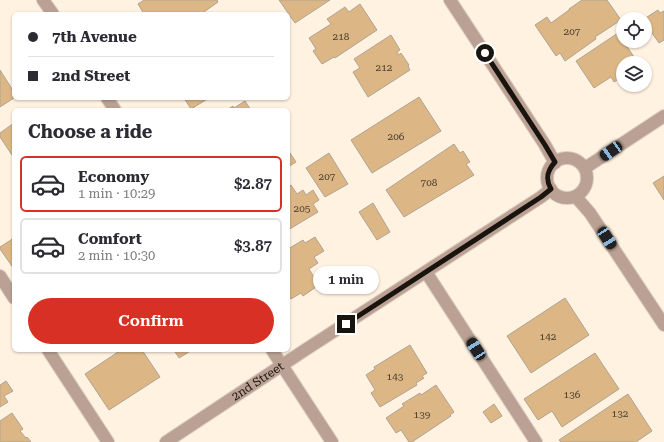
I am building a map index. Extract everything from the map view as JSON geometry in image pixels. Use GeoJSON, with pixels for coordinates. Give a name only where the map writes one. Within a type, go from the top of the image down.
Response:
{"type":"FeatureCollection","features":[{"type":"Feature","properties":{"kind":"street"},"geometry":{"type":"LineString","coordinates":[[43,0],[51,12]]}},
{"type":"Feature","properties":{"kind":"street"},"geometry":{"type":"LineString","coordinates":[[450,0],[555,162]]}},
{"type":"Feature","properties":{"kind":"street"},"geometry":{"type":"LineString","coordinates":[[585,168],[664,116]]}},
{"type":"Feature","properties":{"kind":"street"},"geometry":{"type":"LineString","coordinates":[[561,159],[574,159],[580,162],[585,168],[588,181],[586,188],[582,193],[570,199],[557,196],[552,192],[547,180],[550,168],[555,162],[561,159]]}},
{"type":"Feature","properties":{"kind":"street","name":"2nd Street"},"geometry":{"type":"LineString","coordinates":[[166,442],[551,189]]}},
{"type":"Feature","properties":{"kind":"street"},"geometry":{"type":"LineString","coordinates":[[576,197],[590,213],[664,325]]}},
{"type":"Feature","properties":{"kind":"street"},"geometry":{"type":"LineString","coordinates":[[426,272],[536,442]]}},
{"type":"Feature","properties":{"kind":"street"},"geometry":{"type":"LineString","coordinates":[[0,276],[12,295]]}},
{"type":"Feature","properties":{"kind":"street"},"geometry":{"type":"LineString","coordinates":[[49,352],[108,442]]}},
{"type":"Feature","properties":{"kind":"street"},"geometry":{"type":"LineString","coordinates":[[273,352],[332,442]]}},
{"type":"Feature","properties":{"kind":"building"},"geometry":{"type":"Polygon","coordinates":[[[144,0],[217,0],[218,2],[204,12],[143,12],[138,4],[144,0]]]}},
{"type":"Feature","properties":{"kind":"building"},"geometry":{"type":"Polygon","coordinates":[[[279,0],[330,0],[295,23],[290,16],[290,12],[287,12],[279,0]]]}},
{"type":"Feature","properties":{"kind":"building"},"geometry":{"type":"Polygon","coordinates":[[[582,0],[607,0],[616,13],[616,23],[595,37],[596,39],[565,61],[560,53],[556,56],[535,25],[547,17],[551,23],[582,0]]]}},
{"type":"Feature","properties":{"kind":"building"},"geometry":{"type":"Polygon","coordinates":[[[360,4],[377,30],[335,58],[334,57],[322,64],[313,51],[316,49],[309,38],[331,24],[327,19],[345,7],[349,12],[360,4]]]}},
{"type":"Feature","properties":{"kind":"building"},"geometry":{"type":"Polygon","coordinates":[[[658,10],[660,13],[664,11],[664,40],[659,43],[652,33],[652,14],[658,10]]]}},
{"type":"Feature","properties":{"kind":"building"},"geometry":{"type":"Polygon","coordinates":[[[616,34],[616,48],[628,48],[633,56],[616,56],[616,81],[614,82],[611,77],[594,88],[576,61],[616,34]]]}},
{"type":"Feature","properties":{"kind":"building"},"geometry":{"type":"Polygon","coordinates":[[[391,35],[400,50],[397,52],[399,55],[401,53],[409,65],[410,70],[368,97],[353,72],[360,68],[354,59],[391,35]]]}},
{"type":"Feature","properties":{"kind":"building"},"geometry":{"type":"Polygon","coordinates":[[[0,70],[12,89],[12,99],[0,107],[0,70]]]}},
{"type":"Feature","properties":{"kind":"building"},"geometry":{"type":"Polygon","coordinates":[[[419,97],[441,131],[372,173],[351,140],[419,97]]]}},
{"type":"Feature","properties":{"kind":"building"},"geometry":{"type":"Polygon","coordinates":[[[185,100],[206,100],[193,108],[190,108],[185,100]]]}},
{"type":"Feature","properties":{"kind":"building"},"geometry":{"type":"Polygon","coordinates":[[[245,101],[250,108],[234,108],[245,101]]]}},
{"type":"Feature","properties":{"kind":"building"},"geometry":{"type":"Polygon","coordinates":[[[12,124],[12,155],[0,137],[0,133],[12,124]]]}},
{"type":"Feature","properties":{"kind":"building"},"geometry":{"type":"Polygon","coordinates":[[[454,144],[460,153],[463,151],[470,162],[466,164],[474,175],[404,217],[386,190],[454,144]]]}},
{"type":"Feature","properties":{"kind":"building"},"geometry":{"type":"Polygon","coordinates":[[[290,153],[296,162],[290,166],[290,153]]]}},
{"type":"Feature","properties":{"kind":"building"},"geometry":{"type":"Polygon","coordinates":[[[329,153],[348,184],[325,197],[306,168],[329,153]]]}},
{"type":"Feature","properties":{"kind":"building"},"geometry":{"type":"Polygon","coordinates":[[[664,176],[664,200],[653,183],[664,176]]]}},
{"type":"Feature","properties":{"kind":"building"},"geometry":{"type":"Polygon","coordinates":[[[291,185],[297,194],[303,190],[306,195],[313,190],[319,200],[313,204],[318,212],[290,229],[291,185]]]}},
{"type":"Feature","properties":{"kind":"building"},"geometry":{"type":"Polygon","coordinates":[[[373,203],[390,232],[377,240],[359,212],[373,203]]]}},
{"type":"Feature","properties":{"kind":"building"},"geometry":{"type":"Polygon","coordinates":[[[315,237],[324,251],[314,257],[318,263],[309,269],[319,285],[303,296],[301,293],[291,299],[290,248],[303,240],[305,243],[315,237]]]}},
{"type":"Feature","properties":{"kind":"building"},"geometry":{"type":"Polygon","coordinates":[[[12,239],[12,266],[0,249],[0,247],[12,239]]]}},
{"type":"Feature","properties":{"kind":"building"},"geometry":{"type":"Polygon","coordinates":[[[565,298],[589,335],[531,373],[507,336],[565,298]]]}},
{"type":"Feature","properties":{"kind":"building"},"geometry":{"type":"Polygon","coordinates":[[[410,345],[427,373],[422,376],[424,378],[416,383],[417,385],[380,407],[371,393],[375,390],[366,375],[375,369],[374,367],[410,345]]]}},
{"type":"Feature","properties":{"kind":"building"},"geometry":{"type":"Polygon","coordinates":[[[118,352],[143,352],[160,377],[109,410],[85,374],[118,352]]]}},
{"type":"Feature","properties":{"kind":"building"},"geometry":{"type":"Polygon","coordinates":[[[175,352],[189,352],[179,358],[175,352]]]}},
{"type":"Feature","properties":{"kind":"building"},"geometry":{"type":"Polygon","coordinates":[[[595,353],[619,389],[562,427],[552,411],[538,420],[524,399],[595,353]]]}},
{"type":"Feature","properties":{"kind":"building"},"geometry":{"type":"Polygon","coordinates":[[[6,381],[13,391],[4,396],[8,402],[0,407],[0,385],[6,381]]]}},
{"type":"Feature","properties":{"kind":"building"},"geometry":{"type":"Polygon","coordinates":[[[436,385],[454,412],[450,415],[451,416],[412,442],[409,442],[401,430],[396,433],[386,418],[404,406],[402,404],[420,393],[421,395],[436,385]]]}},
{"type":"Feature","properties":{"kind":"building"},"geometry":{"type":"Polygon","coordinates":[[[628,394],[652,431],[636,442],[561,442],[559,440],[628,394]]]}},
{"type":"Feature","properties":{"kind":"building"},"geometry":{"type":"Polygon","coordinates":[[[494,404],[502,416],[491,423],[483,412],[494,404]]]}},
{"type":"Feature","properties":{"kind":"building"},"geometry":{"type":"Polygon","coordinates":[[[12,413],[23,429],[20,431],[31,442],[0,442],[0,421],[12,413]]]}},
{"type":"Feature","properties":{"kind":"route"},"geometry":{"type":"LineString","coordinates":[[346,324],[551,189],[547,180],[550,168],[555,162],[485,53]]}}]}
